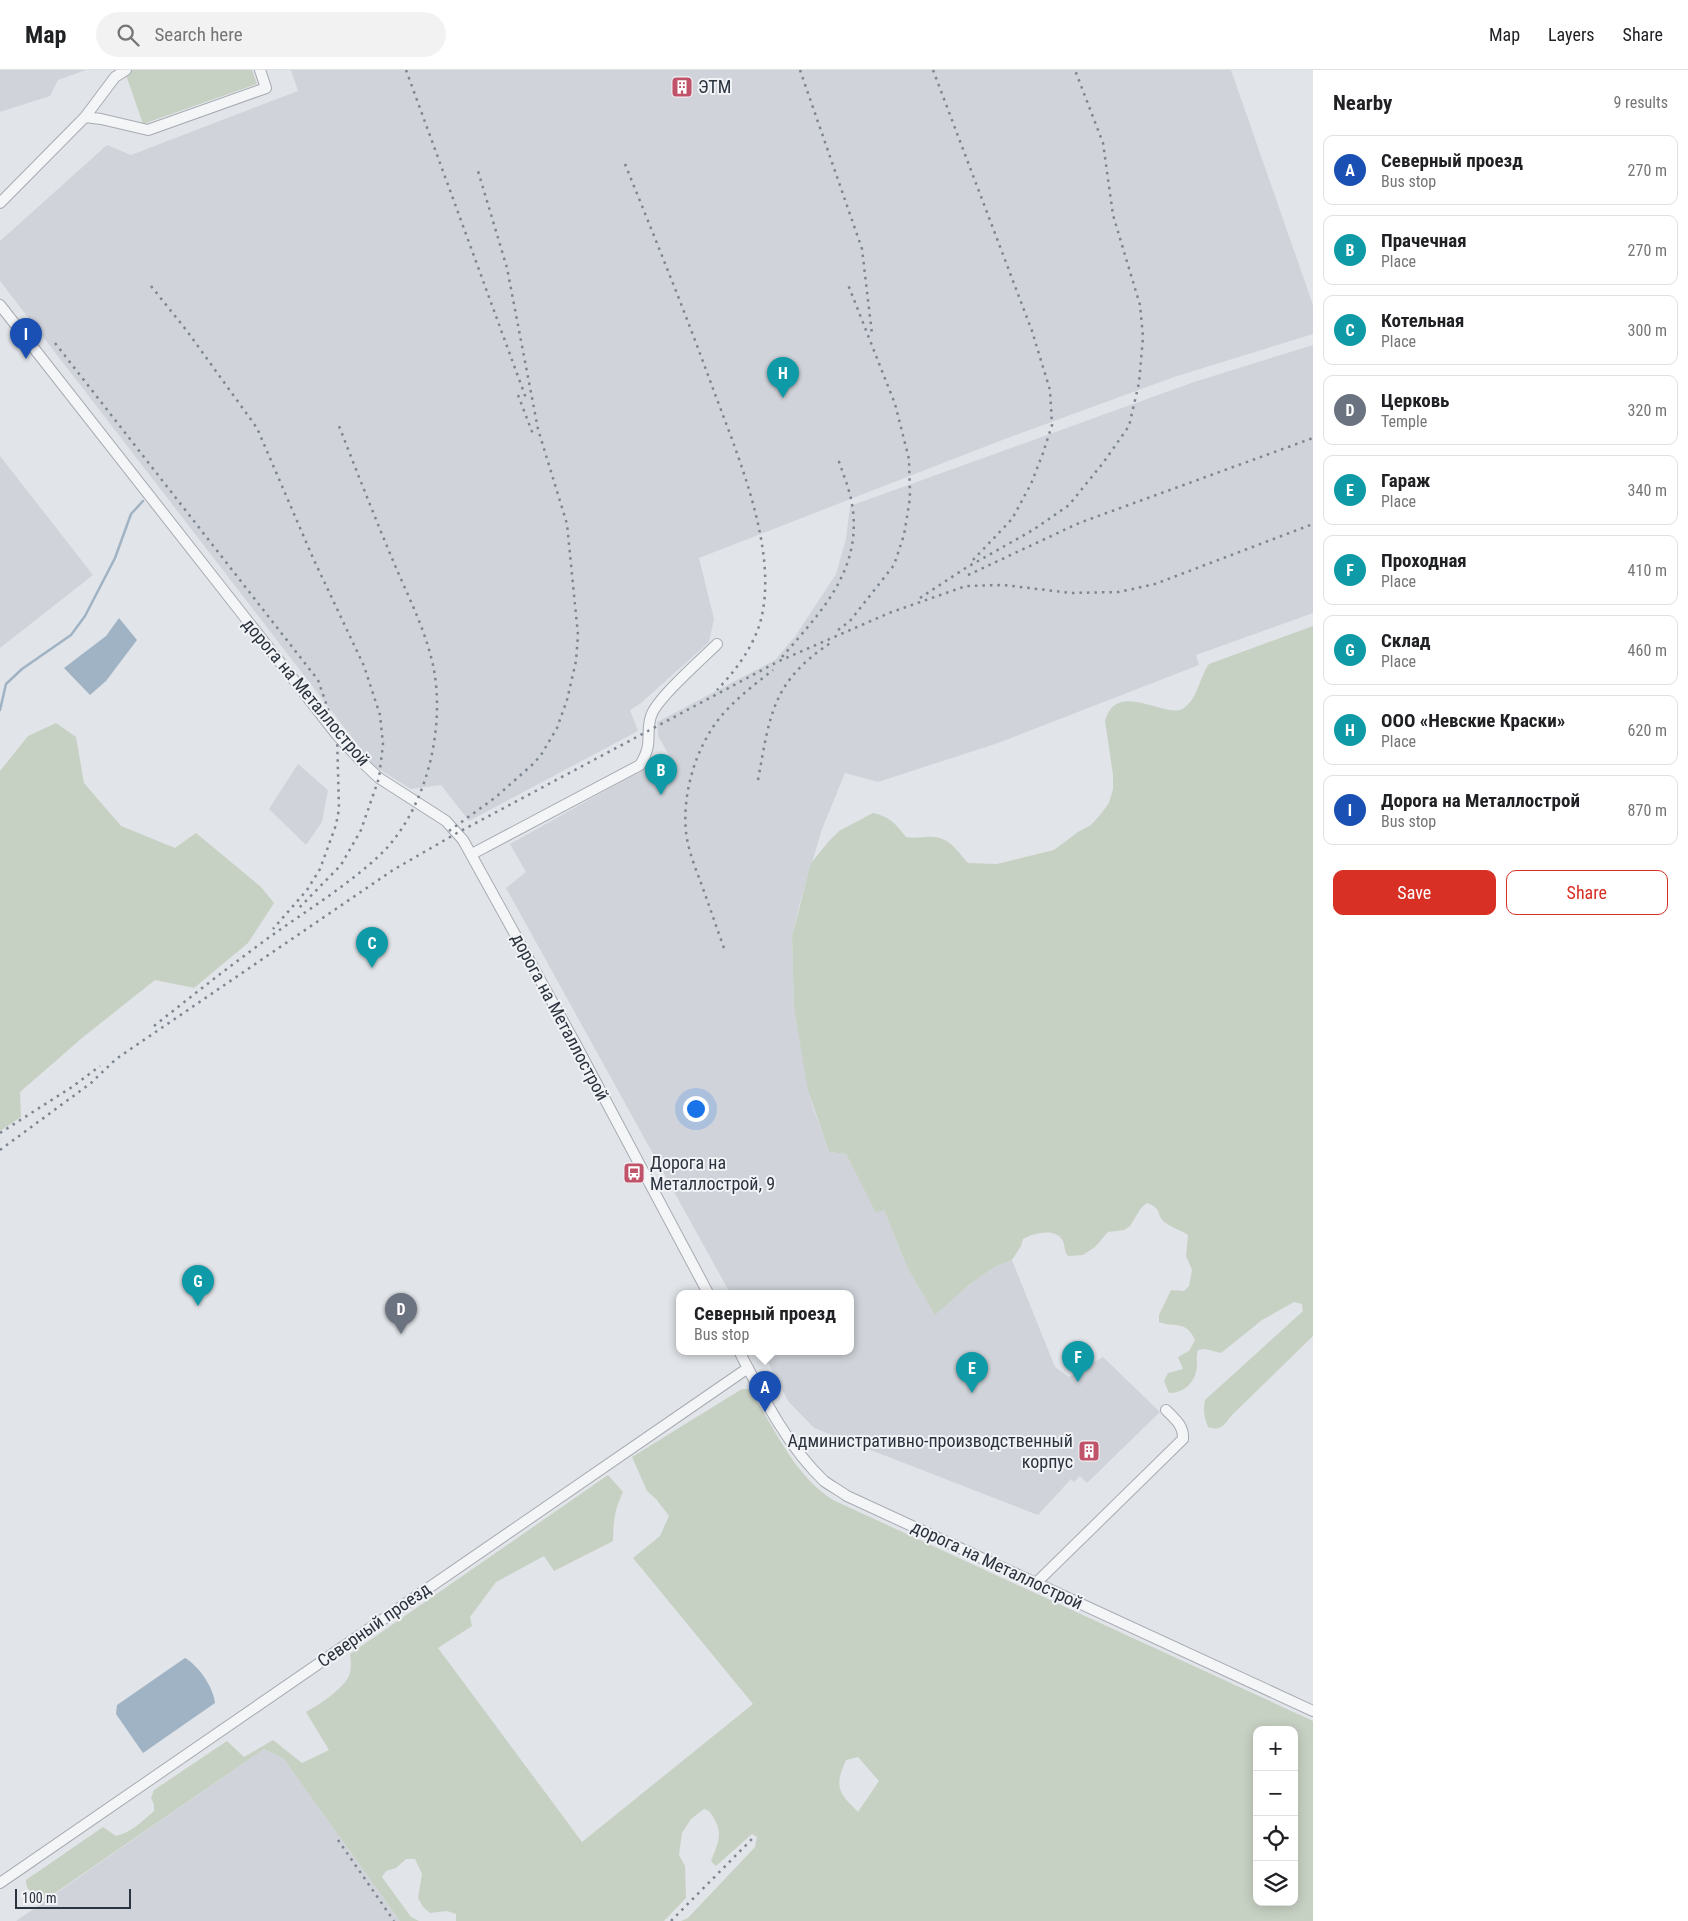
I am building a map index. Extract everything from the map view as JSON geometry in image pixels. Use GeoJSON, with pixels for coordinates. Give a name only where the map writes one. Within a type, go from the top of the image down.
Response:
{"type":"FeatureCollection","features":[{"type":"Feature","properties":{"kind":"street"},"geometry":{"type":"LineString","coordinates":[[0,203],[85,116],[115,77],[126,70]]}},
{"type":"Feature","properties":{"kind":"street"},"geometry":{"type":"LineString","coordinates":[[85,116],[148,130],[266,88],[260,70]]}},
{"type":"Feature","properties":{"kind":"street","name":"дорога на Металлострой"},"geometry":{"type":"LineString","coordinates":[[0,305],[337,735],[379,778],[446,821],[463,840],[706,1290]]}},
{"type":"Feature","properties":{"kind":"street"},"geometry":{"type":"LineString","coordinates":[[472,854],[640,765],[647,753],[651,716],[657,703],[717,644]]}},
{"type":"Feature","properties":{"kind":"street","name":"дорога на Металлострой"},"geometry":{"type":"LineString","coordinates":[[741,1355],[791,1441],[809,1465],[826,1482],[847,1496],[1313,1711]]}},
{"type":"Feature","properties":{"kind":"street","name":"Северный проезд"},"geometry":{"type":"LineString","coordinates":[[0,1883],[748,1368]]}},
{"type":"Feature","properties":{"kind":"street"},"geometry":{"type":"LineString","coordinates":[[1036,1582],[1183,1439],[1184,1432],[1179,1423],[1166,1410]]}},
{"type":"Feature","properties":{"kind":"shaded area"},"geometry":{"type":"Polygon","coordinates":[[[0,70],[86,70],[58,80],[50,96],[0,112],[0,70]]]}},
{"type":"Feature","properties":{"kind":"shaded area"},"geometry":{"type":"Polygon","coordinates":[[[291,70],[1231,70],[1313,305],[1313,334],[1174,377],[997,442],[699,558],[714,619],[709,642],[641,703],[630,710],[638,731],[469,821],[441,785],[411,789],[374,766],[0,281],[0,241],[107,145],[131,155],[298,91],[291,70]]]}},
{"type":"Feature","properties":{"kind":"shaded area"},"geometry":{"type":"Polygon","coordinates":[[[1313,345],[1313,613],[1196,655],[1199,665],[998,743],[878,782],[845,773],[822,829],[792,936],[794,1008],[812,1104],[829,1152],[846,1154],[876,1212],[884,1210],[907,1267],[935,1314],[970,1284],[996,1266],[1012,1260],[1055,1367],[1069,1377],[1103,1357],[1160,1412],[1087,1483],[1080,1476],[1074,1482],[1071,1479],[1038,1515],[814,1428],[788,1401],[764,1355],[854,1355],[854,1290],[728,1290],[506,888],[526,872],[510,844],[669,755],[658,736],[657,722],[775,660],[796,635],[836,574],[846,539],[850,506],[1194,382],[1313,345]]]}},
{"type":"Feature","properties":{"kind":"shaded area"},"geometry":{"type":"Polygon","coordinates":[[[0,456],[93,575],[0,648],[0,456]]]}},
{"type":"Feature","properties":{"kind":"shaded area"},"geometry":{"type":"Polygon","coordinates":[[[298,764],[328,790],[322,822],[306,845],[269,809],[298,764]]]}},
{"type":"Feature","properties":{"kind":"shaded area"},"geometry":{"type":"Polygon","coordinates":[[[264,1749],[283,1758],[400,1921],[16,1921],[264,1749]]]}},
{"type":"Feature","properties":{"kind":"green space"},"geometry":{"type":"Polygon","coordinates":[[[131,70],[252,70],[257,84],[143,124],[125,72],[131,70]]]}},
{"type":"Feature","properties":{"kind":"green space"},"geometry":{"type":"Polygon","coordinates":[[[1313,626],[1313,1336],[1224,1425],[1219,1428],[1212,1428],[1208,1427],[1206,1420],[1205,1400],[1303,1311],[1302,1304],[1294,1302],[1262,1320],[1221,1353],[1205,1349],[1198,1350],[1196,1372],[1191,1382],[1180,1391],[1169,1393],[1164,1381],[1168,1373],[1183,1369],[1178,1357],[1189,1351],[1195,1340],[1192,1334],[1184,1327],[1159,1322],[1159,1315],[1171,1290],[1184,1291],[1189,1286],[1192,1270],[1186,1256],[1188,1235],[1166,1223],[1161,1218],[1158,1210],[1147,1203],[1141,1208],[1130,1226],[1124,1230],[1108,1232],[1095,1247],[1083,1255],[1068,1256],[1063,1241],[1055,1234],[1044,1232],[1023,1239],[1012,1260],[996,1266],[970,1284],[935,1315],[907,1267],[884,1210],[876,1213],[846,1154],[829,1152],[808,1090],[794,1008],[792,936],[811,863],[839,831],[873,813],[884,816],[892,821],[906,837],[934,837],[945,840],[968,863],[997,864],[1054,850],[1091,825],[1109,803],[1113,789],[1113,775],[1105,721],[1111,709],[1120,703],[1131,701],[1176,711],[1184,708],[1192,699],[1209,664],[1313,626]]]}},
{"type":"Feature","properties":{"kind":"green space"},"geometry":{"type":"Polygon","coordinates":[[[56,723],[76,737],[84,783],[121,826],[175,848],[196,833],[261,887],[274,903],[248,943],[194,988],[155,980],[82,1038],[20,1092],[21,1117],[0,1131],[0,771],[28,736],[56,723]]]}},
{"type":"Feature","properties":{"kind":"green space"},"geometry":{"type":"Polygon","coordinates":[[[742,1389],[749,1389],[788,1453],[808,1479],[833,1500],[1313,1721],[1313,1921],[681,1921],[688,1918],[755,1847],[757,1837],[752,1834],[716,1866],[711,1861],[717,1847],[719,1830],[709,1811],[704,1809],[691,1819],[682,1833],[679,1855],[685,1866],[686,1898],[664,1921],[456,1921],[456,1914],[447,1911],[430,1913],[423,1907],[418,1898],[422,1874],[415,1859],[406,1859],[396,1868],[386,1871],[382,1877],[411,1917],[419,1921],[400,1921],[283,1758],[264,1749],[42,1902],[27,1887],[26,1880],[103,1827],[116,1836],[136,1826],[154,1811],[154,1804],[151,1798],[154,1790],[227,1741],[244,1757],[273,1740],[302,1763],[329,1750],[306,1712],[329,1697],[348,1678],[351,1663],[350,1654],[608,1475],[623,1492],[615,1516],[613,1541],[554,1571],[544,1556],[496,1582],[470,1617],[472,1626],[438,1648],[582,1842],[753,1704],[633,1558],[660,1536],[669,1516],[647,1491],[632,1457],[742,1389]],[[858,1757],[846,1760],[839,1783],[842,1794],[858,1812],[879,1781],[858,1757]]]}},
{"type":"Feature","properties":{"kind":"water"},"geometry":{"type":"Polygon","coordinates":[[[119,618],[137,640],[106,681],[90,695],[64,668],[106,636],[119,618]]]}},
{"type":"Feature","properties":{"kind":"water"},"geometry":{"type":"Polygon","coordinates":[[[185,1658],[195,1666],[204,1678],[212,1691],[215,1703],[143,1753],[116,1714],[117,1705],[185,1658]]]}},
{"type":"Feature","properties":{"kind":"waterway"},"geometry":{"type":"LineString","coordinates":[[0,710],[6,684],[22,669],[71,635],[85,616],[115,558],[131,514],[143,501]]}},
{"type":"Feature","properties":{"kind":"railway"},"geometry":{"type":"LineString","coordinates":[[406,70],[527,401]]}},
{"type":"Feature","properties":{"kind":"railway"},"geometry":{"type":"LineString","coordinates":[[800,70],[862,249],[872,334]]}},
{"type":"Feature","properties":{"kind":"railway"},"geometry":{"type":"LineString","coordinates":[[933,70],[1032,331],[1050,390],[1052,425],[1031,484],[1012,519],[973,560]]}},
{"type":"Feature","properties":{"kind":"railway"},"geometry":{"type":"LineString","coordinates":[[920,598],[964,569],[1033,530],[1069,505],[1103,463],[1129,426],[1139,383],[1143,337],[1140,305],[1113,215],[1103,143],[1075,70]]}},
{"type":"Feature","properties":{"kind":"railway"},"geometry":{"type":"LineString","coordinates":[[625,164],[681,303],[732,439],[751,497],[758,526],[765,583],[763,610],[752,643],[732,673],[717,690]]}},
{"type":"Feature","properties":{"kind":"railway"},"geometry":{"type":"LineString","coordinates":[[449,831],[496,797],[541,755],[557,728],[567,700],[576,661],[578,635],[567,524],[538,429],[507,268],[478,171]]}},
{"type":"Feature","properties":{"kind":"railway"},"geometry":{"type":"LineString","coordinates":[[838,630],[850,621],[894,565],[904,535],[910,498],[909,459],[895,404],[847,282]]}},
{"type":"Feature","properties":{"kind":"railway"},"geometry":{"type":"LineString","coordinates":[[151,286],[187,331],[257,428],[313,558],[364,666],[380,715],[383,744],[379,778],[361,830],[341,865],[297,910]]}},
{"type":"Feature","properties":{"kind":"railway"},"geometry":{"type":"LineString","coordinates":[[55,343],[318,680],[337,735],[339,809],[336,825],[320,869],[307,890],[273,929]]}},
{"type":"Feature","properties":{"kind":"railway"},"geometry":{"type":"LineString","coordinates":[[518,395],[534,437]]}},
{"type":"Feature","properties":{"kind":"railway"},"geometry":{"type":"LineString","coordinates":[[154,1026],[212,980],[343,886],[370,864],[398,834],[411,813],[422,789],[429,765],[437,714],[433,665],[416,613],[339,426]]}},
{"type":"Feature","properties":{"kind":"railway"},"geometry":{"type":"LineString","coordinates":[[968,575],[1079,523],[1313,438]]}},
{"type":"Feature","properties":{"kind":"railway"},"geometry":{"type":"LineString","coordinates":[[782,657],[823,608],[834,591],[850,554],[853,533],[853,511],[849,491],[838,459]]}},
{"type":"Feature","properties":{"kind":"railway"},"geometry":{"type":"LineString","coordinates":[[0,1150],[91,1083],[116,1059],[393,870],[457,833],[779,661],[889,613],[966,586],[1004,585],[1071,593],[1119,592],[1155,584],[1313,524]]}},
{"type":"Feature","properties":{"kind":"railway"},"geometry":{"type":"LineString","coordinates":[[758,780],[771,718],[785,686],[812,656],[832,642]]}},
{"type":"Feature","properties":{"kind":"railway"},"geometry":{"type":"LineString","coordinates":[[724,948],[688,845],[685,817],[686,802],[698,755],[713,727],[734,703],[773,670]]}},
{"type":"Feature","properties":{"kind":"railway"},"geometry":{"type":"LineString","coordinates":[[0,1133],[72,1087],[100,1066]]}},
{"type":"Feature","properties":{"kind":"railway"},"geometry":{"type":"LineString","coordinates":[[671,1921],[754,1837]]}},
{"type":"Feature","properties":{"kind":"railway"},"geometry":{"type":"LineString","coordinates":[[338,1840],[394,1921]]}},
{"type":"Feature","properties":{"kind":"place","name":"ЭТМ"},"geometry":{"type":"Point","coordinates":[682,87]}},
{"type":"Feature","properties":{"kind":"place","name":"Дорога на Металлострой"},"geometry":{"type":"Point","coordinates":[26,359]}},
{"type":"Feature","properties":{"kind":"place","name":"ООО «Невские Краски»"},"geometry":{"type":"Point","coordinates":[783,398]}},
{"type":"Feature","properties":{"kind":"place","name":"Прачечная"},"geometry":{"type":"Point","coordinates":[661,795]}},
{"type":"Feature","properties":{"kind":"place","name":"Котельная"},"geometry":{"type":"Point","coordinates":[372,968]}},
{"type":"Feature","properties":{"kind":"place","name":"Дорога на Металлострой, 9"},"geometry":{"type":"Point","coordinates":[634,1173]}},
{"type":"Feature","properties":{"kind":"place","name":"Склад"},"geometry":{"type":"Point","coordinates":[198,1306]}},
{"type":"Feature","properties":{"kind":"place","name":"Церковь"},"geometry":{"type":"Point","coordinates":[401,1334]}},
{"type":"Feature","properties":{"kind":"place","name":"Проходная"},"geometry":{"type":"Point","coordinates":[1078,1382]}},
{"type":"Feature","properties":{"kind":"place","name":"Гараж"},"geometry":{"type":"Point","coordinates":[972,1393]}},
{"type":"Feature","properties":{"kind":"place","name":"Северный проезд"},"geometry":{"type":"Point","coordinates":[765,1412]}},
{"type":"Feature","properties":{"kind":"place","name":"Административно-производственный корпус"},"geometry":{"type":"Point","coordinates":[1089,1451]}}]}
